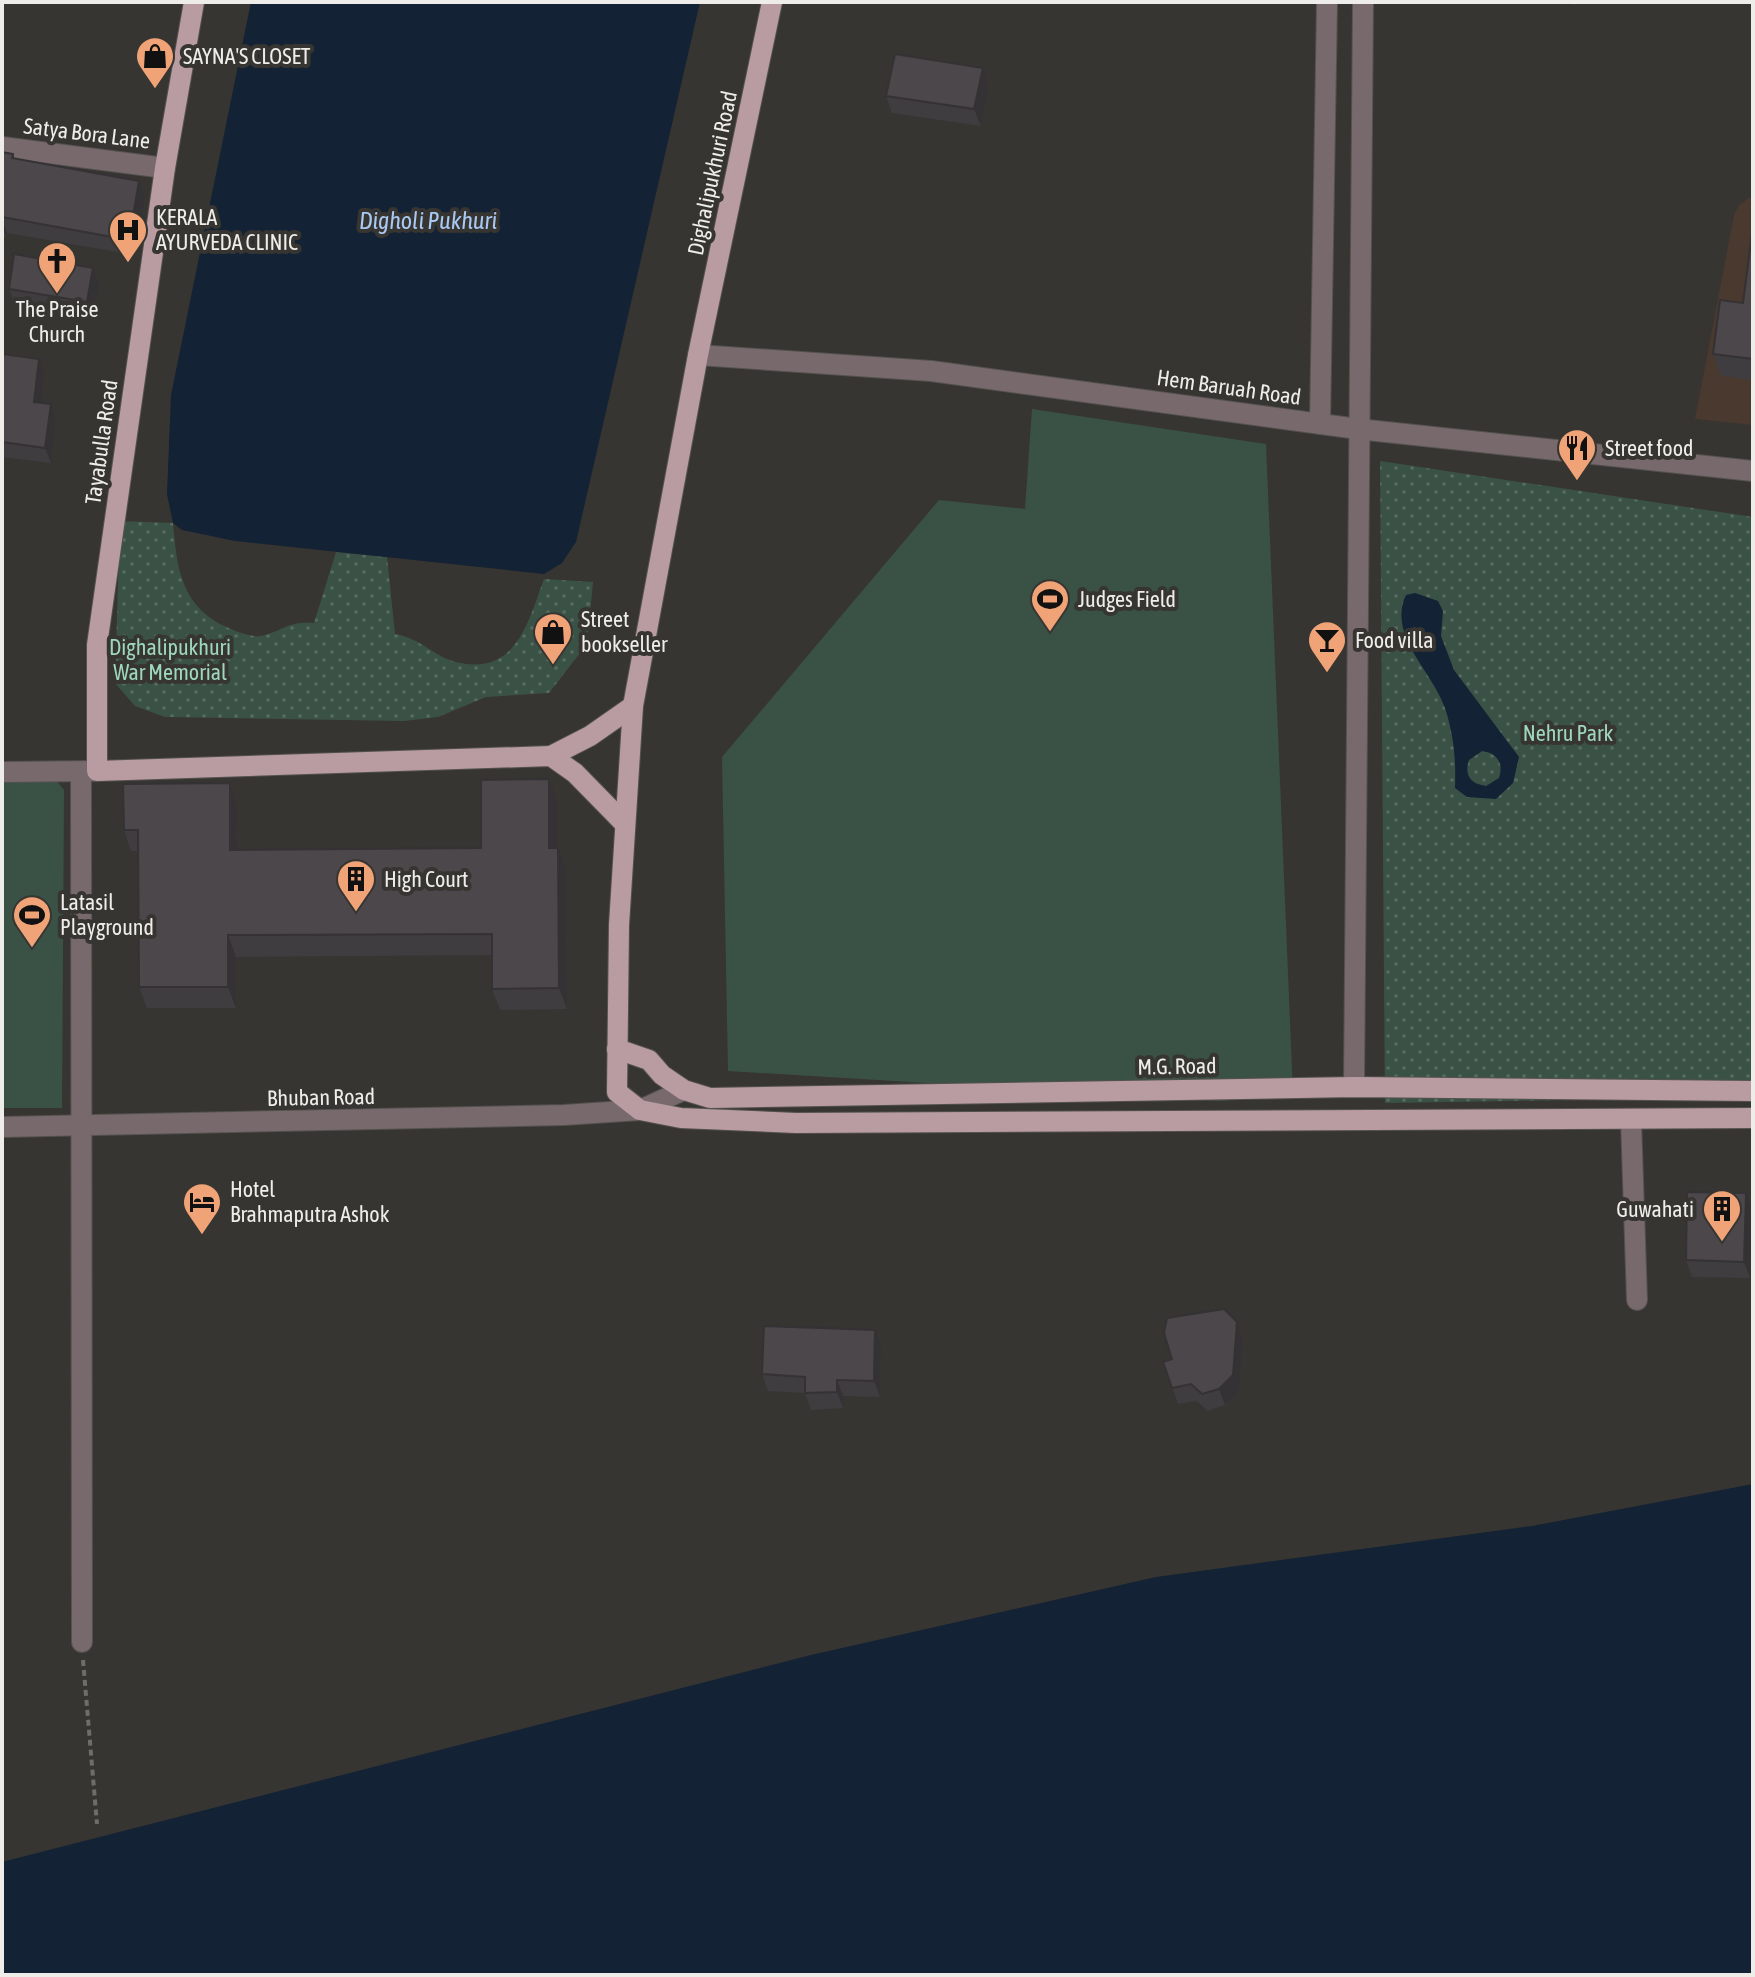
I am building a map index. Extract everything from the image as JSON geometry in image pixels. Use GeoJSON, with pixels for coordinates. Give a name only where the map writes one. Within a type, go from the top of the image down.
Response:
{"type":"FeatureCollection","features":[{"type":"Feature","properties":{"kind":"main road","name":"Tayabulla Road"},"geometry":{"type":"LineString","coordinates":[[89,772],[97,701],[97,645],[165,168],[194,2]]}},
{"type":"Feature","properties":{"kind":"main road","name":"Dighalipukhuri Road"},"geometry":{"type":"LineString","coordinates":[[640,1110],[617,1092],[624,823],[633,706],[698,355],[772,2]]}},
{"type":"Feature","properties":{"kind":"main road"},"geometry":{"type":"LineString","coordinates":[[89,772],[551,756],[590,736],[633,706]]}},
{"type":"Feature","properties":{"kind":"main road"},"geometry":{"type":"LineString","coordinates":[[551,756],[575,773],[624,823]]}},
{"type":"Feature","properties":{"kind":"main road","name":"M.G. Road"},"geometry":{"type":"LineString","coordinates":[[617,1049],[649,1060],[662,1075],[684,1090],[710,1098],[1354,1087],[1753,1091]]}},
{"type":"Feature","properties":{"kind":"main road"},"geometry":{"type":"LineString","coordinates":[[640,1110],[681,1118],[796,1123],[1753,1118]]}},
{"type":"Feature","properties":{"kind":"street"},"geometry":{"type":"LineString","coordinates":[[1320,424],[1327,2]]}},
{"type":"Feature","properties":{"kind":"street"},"geometry":{"type":"LineString","coordinates":[[1354,1087],[1363,2]]}},
{"type":"Feature","properties":{"kind":"street","name":"Satya Bora Lane"},"geometry":{"type":"LineString","coordinates":[[2,147],[165,168]]}},
{"type":"Feature","properties":{"kind":"street","name":"Hem Baruah Road"},"geometry":{"type":"LineString","coordinates":[[698,355],[931,371],[1358,429],[1753,471]]}},
{"type":"Feature","properties":{"kind":"street"},"geometry":{"type":"LineString","coordinates":[[2,772],[89,772],[82,1642]]}},
{"type":"Feature","properties":{"kind":"street"},"geometry":{"type":"LineString","coordinates":[[640,1110],[684,1090]]}},
{"type":"Feature","properties":{"kind":"street","name":"Bhuban Road"},"geometry":{"type":"LineString","coordinates":[[2,1127],[564,1115],[640,1110]]}},
{"type":"Feature","properties":{"kind":"street"},"geometry":{"type":"LineString","coordinates":[[1631,1120],[1637,1300]]}},
{"type":"Feature","properties":{"kind":"path"},"geometry":{"type":"LineString","coordinates":[[82,1642],[97,1824]]}},
{"type":"Feature","properties":{"kind":"shaded area"},"geometry":{"type":"Polygon","coordinates":[[[1749,198],[1753,199],[1753,425],[1695,419],[1734,215],[1739,205],[1749,198]]]}},
{"type":"Feature","properties":{"kind":"green space","name":"Judges Field"},"geometry":{"type":"Polygon","coordinates":[[[1032,409],[1266,444],[1293,1094],[1222,1101],[728,1071],[722,757],[939,500],[1025,509],[1032,409]]]}},
{"type":"Feature","properties":{"kind":"green space","name":"Nehru Park"},"geometry":{"type":"Polygon","coordinates":[[[1380,461],[1753,517],[1753,1097],[1385,1103],[1380,461]]]}},
{"type":"Feature","properties":{"kind":"green space","name":"Dighalipukhuri War Memorial"},"geometry":{"type":"Polygon","coordinates":[[[120,521],[173,523],[180,572],[192,599],[215,621],[246,634],[261,636],[291,625],[314,623],[336,552],[387,557],[395,634],[456,662],[476,665],[506,654],[525,628],[544,579],[593,582],[587,644],[549,693],[486,697],[438,717],[404,721],[165,717],[135,706],[115,683],[120,521]]]}},
{"type":"Feature","properties":{"kind":"green space","name":"Latasil Playground"},"geometry":{"type":"Polygon","coordinates":[[[55,779],[64,790],[62,1108],[2,1108],[2,780],[55,779]]]}},
{"type":"Feature","properties":{"kind":"water","name":"Digholi Pukhuri"},"geometry":{"type":"Polygon","coordinates":[[[251,2],[700,2],[576,542],[562,563],[544,574],[235,541],[182,530],[173,523],[167,494],[171,395],[251,2]]]}},
{"type":"Feature","properties":{"kind":"water"},"geometry":{"type":"Polygon","coordinates":[[[1415,593],[1438,601],[1443,611],[1441,636],[1454,670],[1519,757],[1513,783],[1496,799],[1467,797],[1455,788],[1454,748],[1445,708],[1414,653],[1402,624],[1406,595],[1415,593]],[[1482,751],[1469,760],[1467,770],[1472,781],[1486,786],[1499,778],[1501,768],[1492,754],[1482,751]]]}},
{"type":"Feature","properties":{"kind":"water"},"geometry":{"type":"Polygon","coordinates":[[[1753,1484],[1753,1975],[2,1975],[2,1862],[811,1655],[1156,1577],[1532,1526],[1753,1484]]]}},
{"type":"Feature","properties":{"kind":"building"},"geometry":{"type":"Polygon","coordinates":[[[895,54],[983,68],[974,109],[886,96],[895,54]]]}},
{"type":"Feature","properties":{"kind":"building"},"geometry":{"type":"Polygon","coordinates":[[[2,152],[13,154],[12,158],[139,181],[129,240],[2,217],[2,152]]]}},
{"type":"Feature","properties":{"kind":"building"},"geometry":{"type":"Polygon","coordinates":[[[1753,226],[1753,359],[1713,354],[1720,300],[1743,303],[1753,226]]]}},
{"type":"Feature","properties":{"kind":"building"},"geometry":{"type":"Polygon","coordinates":[[[14,254],[93,268],[87,302],[9,289],[14,254]]]}},
{"type":"Feature","properties":{"kind":"building"},"geometry":{"type":"Polygon","coordinates":[[[2,354],[39,359],[34,402],[51,404],[45,448],[2,442],[2,354]]]}},
{"type":"Feature","properties":{"kind":"building","name":"High Court"},"geometry":{"type":"Polygon","coordinates":[[[549,779],[549,848],[558,848],[559,988],[492,989],[492,934],[228,935],[228,987],[139,987],[138,830],[124,830],[123,784],[230,783],[230,850],[481,848],[481,780],[549,779]]]}},
{"type":"Feature","properties":{"kind":"building","name":"Guwahati"},"geometry":{"type":"Polygon","coordinates":[[[1687,1192],[1746,1193],[1744,1262],[1686,1260],[1687,1192]]]}},
{"type":"Feature","properties":{"kind":"building"},"geometry":{"type":"Polygon","coordinates":[[[1224,1309],[1237,1322],[1233,1375],[1219,1389],[1202,1394],[1191,1384],[1172,1388],[1163,1362],[1172,1359],[1164,1333],[1167,1318],[1224,1309]]]}},
{"type":"Feature","properties":{"kind":"building"},"geometry":{"type":"Polygon","coordinates":[[[764,1326],[875,1330],[874,1381],[837,1380],[837,1392],[805,1393],[805,1377],[762,1374],[764,1326]]]}},
{"type":"Feature","properties":{"kind":"place","name":"SAYNA'S CLOSET"},"geometry":{"type":"Point","coordinates":[155,90]}},
{"type":"Feature","properties":{"kind":"place","name":"KERALA AYURVEDA CLINIC"},"geometry":{"type":"Point","coordinates":[128,264]}},
{"type":"Feature","properties":{"kind":"place","name":"The Praise Church"},"geometry":{"type":"Point","coordinates":[57,295]}},
{"type":"Feature","properties":{"kind":"place","name":"Street food"},"geometry":{"type":"Point","coordinates":[1577,482]}},
{"type":"Feature","properties":{"kind":"place","name":"Judges Field"},"geometry":{"type":"Point","coordinates":[1050,633]}},
{"type":"Feature","properties":{"kind":"place","name":"Street bookseller"},"geometry":{"type":"Point","coordinates":[553,666]}},
{"type":"Feature","properties":{"kind":"place","name":"Food villa"},"geometry":{"type":"Point","coordinates":[1327,674]}},
{"type":"Feature","properties":{"kind":"place","name":"High Court"},"geometry":{"type":"Point","coordinates":[356,913]}},
{"type":"Feature","properties":{"kind":"place","name":"Latasil Playground"},"geometry":{"type":"Point","coordinates":[32,949]}},
{"type":"Feature","properties":{"kind":"place","name":"Hotel Brahmaputra Ashok"},"geometry":{"type":"Point","coordinates":[202,1236]}},
{"type":"Feature","properties":{"kind":"place","name":"Guwahati"},"geometry":{"type":"Point","coordinates":[1722,1243]}}]}
